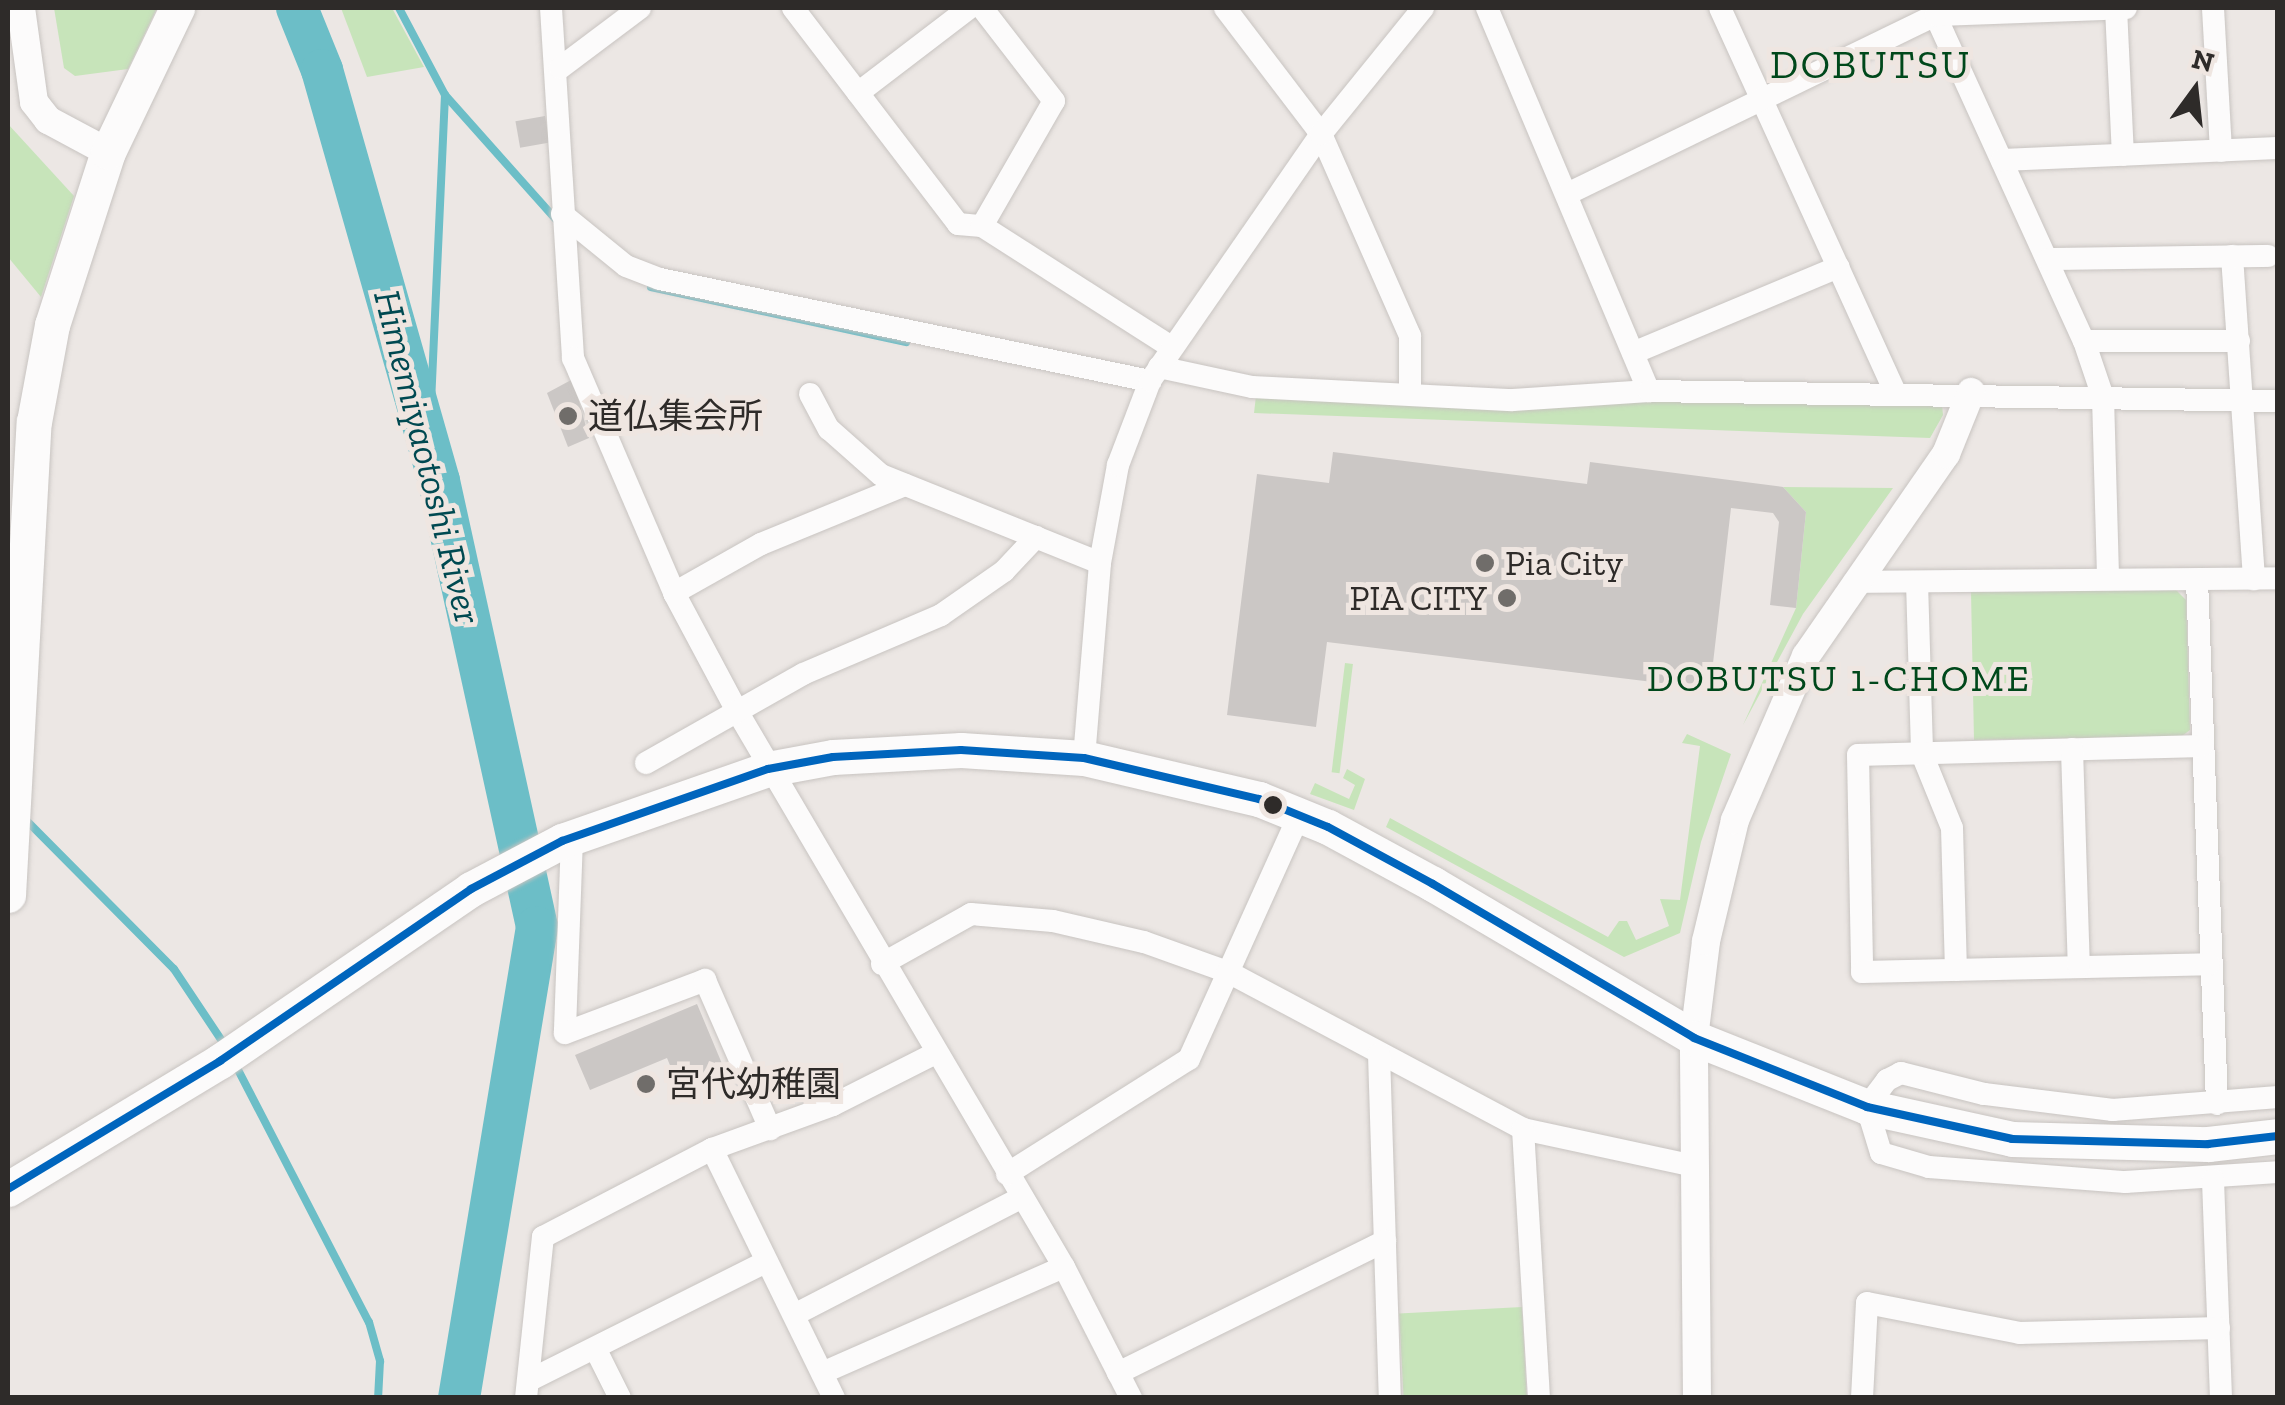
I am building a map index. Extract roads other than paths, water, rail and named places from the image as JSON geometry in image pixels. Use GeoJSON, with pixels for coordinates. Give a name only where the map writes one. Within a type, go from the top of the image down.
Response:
{"type":"FeatureCollection","features":[{"type":"Feature","properties":{"kind":"main road"},"geometry":{"type":"LineString","coordinates":[[8,895],[34,422],[71,256],[108,152],[176,8]]}},
{"type":"Feature","properties":{"kind":"main road"},"geometry":{"type":"LineString","coordinates":[[8,1189],[220,1061],[472,890],[567,840],[768,769],[922,751],[1084,758],[1196,782],[1299,815],[1433,884],[1694,1038],[1868,1107],[2012,1140],[2208,1144],[2278,1136]]}},
{"type":"Feature","properties":{"kind":"street"},"geometry":{"type":"LineString","coordinates":[[21,8],[34,102],[48,120],[108,152]]}},
{"type":"Feature","properties":{"kind":"street"},"geometry":{"type":"LineString","coordinates":[[552,8],[560,68],[562,214],[572,358],[674,594],[768,769],[1064,1267],[1131,1398]]}},
{"type":"Feature","properties":{"kind":"street"},"geometry":{"type":"LineString","coordinates":[[560,68],[640,8]]}},
{"type":"Feature","properties":{"kind":"street"},"geometry":{"type":"LineString","coordinates":[[793,8],[958,224],[982,226],[1171,346]]}},
{"type":"Feature","properties":{"kind":"street"},"geometry":{"type":"LineString","coordinates":[[858,93],[969,8]]}},
{"type":"Feature","properties":{"kind":"street"},"geometry":{"type":"LineString","coordinates":[[982,8],[1054,101],[982,226]]}},
{"type":"Feature","properties":{"kind":"street"},"geometry":{"type":"LineString","coordinates":[[1226,8],[1321,134],[1410,336],[1410,393]]}},
{"type":"Feature","properties":{"kind":"street"},"geometry":{"type":"LineString","coordinates":[[1084,758],[1100,562],[1118,465],[1154,374],[1321,134],[1423,8]]}},
{"type":"Feature","properties":{"kind":"street"},"geometry":{"type":"LineString","coordinates":[[1487,8],[1649,391]]}},
{"type":"Feature","properties":{"kind":"street"},"geometry":{"type":"LineString","coordinates":[[1720,8],[1896,392]]}},
{"type":"Feature","properties":{"kind":"street"},"geometry":{"type":"LineString","coordinates":[[2116,8],[2122,155]]}},
{"type":"Feature","properties":{"kind":"street"},"geometry":{"type":"LineString","coordinates":[[1567,194],[1934,11],[2126,8]]}},
{"type":"Feature","properties":{"kind":"street"},"geometry":{"type":"LineString","coordinates":[[2213,8],[2221,151]]}},
{"type":"Feature","properties":{"kind":"street"},"geometry":{"type":"LineString","coordinates":[[1934,11],[2084,341],[2103,398],[2108,579]]}},
{"type":"Feature","properties":{"kind":"street"},"geometry":{"type":"LineString","coordinates":[[2002,160],[2278,148]]}},
{"type":"Feature","properties":{"kind":"street"},"geometry":{"type":"LineString","coordinates":[[562,214],[626,266],[660,279],[1154,374],[1252,386],[1513,400],[1649,391],[1972,392],[2278,401]]}},
{"type":"Feature","properties":{"kind":"street"},"geometry":{"type":"LineString","coordinates":[[1854,582],[2266,578],[2243,400],[2232,256]]}},
{"type":"Feature","properties":{"kind":"street"},"geometry":{"type":"LineString","coordinates":[[2048,260],[2268,256]]}},
{"type":"Feature","properties":{"kind":"street"},"geometry":{"type":"LineString","coordinates":[[1633,353],[1839,267]]}},
{"type":"Feature","properties":{"kind":"street"},"geometry":{"type":"LineString","coordinates":[[2084,341],[2239,340]]}},
{"type":"Feature","properties":{"kind":"street"},"geometry":{"type":"LineString","coordinates":[[1698,1398],[1694,1038],[1706,941],[1735,820],[1806,656],[1946,454],[1972,392]]}},
{"type":"Feature","properties":{"kind":"street"},"geometry":{"type":"LineString","coordinates":[[810,394],[829,428],[882,476],[1100,562]]}},
{"type":"Feature","properties":{"kind":"street"},"geometry":{"type":"LineString","coordinates":[[674,594],[761,544],[905,485]]}},
{"type":"Feature","properties":{"kind":"street"},"geometry":{"type":"LineString","coordinates":[[646,763],[803,674],[941,615],[1004,571],[1036,538]]}},
{"type":"Feature","properties":{"kind":"street"},"geometry":{"type":"LineString","coordinates":[[2196,580],[2217,1104]]}},
{"type":"Feature","properties":{"kind":"street"},"geometry":{"type":"LineString","coordinates":[[1917,582],[1922,754],[1952,828],[1956,970]]}},
{"type":"Feature","properties":{"kind":"street"},"geometry":{"type":"LineString","coordinates":[[2202,746],[1858,755],[1862,972],[2210,964]]}},
{"type":"Feature","properties":{"kind":"street"},"geometry":{"type":"LineString","coordinates":[[2072,749],[2079,967]]}},
{"type":"Feature","properties":{"kind":"street"},"geometry":{"type":"LineString","coordinates":[[1007,1174],[1189,1059],[1299,815]]}},
{"type":"Feature","properties":{"kind":"street"},"geometry":{"type":"LineString","coordinates":[[567,840],[566,1033],[705,980],[770,1128]]}},
{"type":"Feature","properties":{"kind":"street"},"geometry":{"type":"LineString","coordinates":[[882,964],[972,914],[1072,926],[1228,972],[1523,1129],[1694,1166]]}},
{"type":"Feature","properties":{"kind":"street"},"geometry":{"type":"LineString","coordinates":[[527,1389],[543,1237],[712,1149],[833,1105],[934,1054]]}},
{"type":"Feature","properties":{"kind":"street"},"geometry":{"type":"LineString","coordinates":[[1379,1054],[1390,1398]]}},
{"type":"Feature","properties":{"kind":"street"},"geometry":{"type":"LineString","coordinates":[[2278,1096],[2113,1110],[2052,1105],[1901,1073],[1887,1080],[1868,1107],[1881,1153],[1929,1166],[2125,1182],[2213,1180],[2278,1172]]}},
{"type":"Feature","properties":{"kind":"street"},"geometry":{"type":"LineString","coordinates":[[1523,1129],[1539,1398]]}},
{"type":"Feature","properties":{"kind":"street"},"geometry":{"type":"LineString","coordinates":[[712,1149],[834,1398]]}},
{"type":"Feature","properties":{"kind":"street"},"geometry":{"type":"LineString","coordinates":[[2213,1180],[2221,1398]]}},
{"type":"Feature","properties":{"kind":"street"},"geometry":{"type":"LineString","coordinates":[[794,1315],[1022,1198]]}},
{"type":"Feature","properties":{"kind":"street"},"geometry":{"type":"LineString","coordinates":[[1118,1373],[1385,1241]]}},
{"type":"Feature","properties":{"kind":"street"},"geometry":{"type":"LineString","coordinates":[[527,1389],[595,1348],[766,1262]]}},
{"type":"Feature","properties":{"kind":"street"},"geometry":{"type":"LineString","coordinates":[[822,1373],[1064,1267]]}},
{"type":"Feature","properties":{"kind":"street"},"geometry":{"type":"LineString","coordinates":[[1862,1398],[1866,1303],[2020,1333],[2219,1328]]}},
{"type":"Feature","properties":{"kind":"street"},"geometry":{"type":"LineString","coordinates":[[595,1348],[620,1398]]}},
{"type":"Feature","properties":{"kind":"waterway","name":"Himemiyaotoshi River"},"geometry":{"type":"LineString","coordinates":[[297,8],[322,70],[439,481],[537,927],[459,1398]]}},
{"type":"Feature","properties":{"kind":"waterway"},"geometry":{"type":"LineString","coordinates":[[399,8],[445,95],[429,445]]}},
{"type":"Feature","properties":{"kind":"waterway"},"geometry":{"type":"LineString","coordinates":[[445,95],[558,222]]}},
{"type":"Feature","properties":{"kind":"waterway"},"geometry":{"type":"LineString","coordinates":[[651,287],[906,342]]}},
{"type":"Feature","properties":{"kind":"waterway"},"geometry":{"type":"LineString","coordinates":[[25,819],[174,969],[226,1047]]}},
{"type":"Feature","properties":{"kind":"waterway"},"geometry":{"type":"LineString","coordinates":[[235,1064],[369,1322],[380,1361],[378,1398]]}},
{"type":"Feature","properties":{"kind":"place","name":"道仏集会所"},"geometry":{"type":"Point","coordinates":[568,416]}},
{"type":"Feature","properties":{"kind":"place","name":"Pia City"},"geometry":{"type":"Point","coordinates":[1485,563]}},
{"type":"Feature","properties":{"kind":"place","name":"PIA CITY"},"geometry":{"type":"Point","coordinates":[1507,598]}},
{"type":"Feature","properties":{"kind":"place","name":"宮代幼稚園"},"geometry":{"type":"Point","coordinates":[646,1084]}},
{"type":"Feature","properties":{"kind":"district","name":"DOBUTSU"},"geometry":{"type":"Point","coordinates":[1871,64]}},
{"type":"Feature","properties":{"kind":"district","name":"DOBUTSU 1-CHOME"},"geometry":{"type":"Point","coordinates":[1839,679]}}]}
